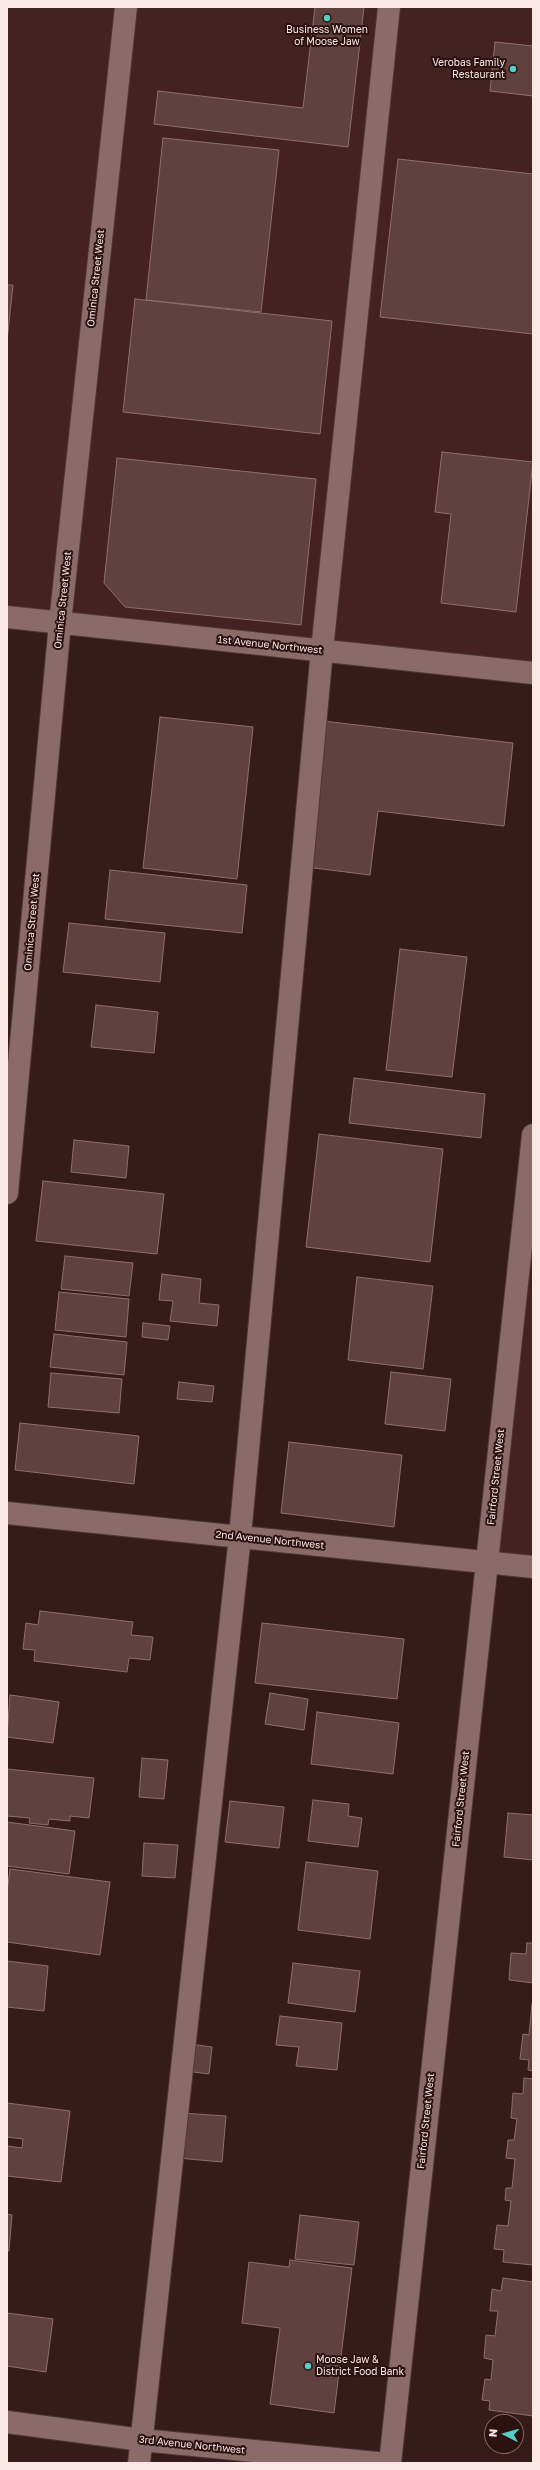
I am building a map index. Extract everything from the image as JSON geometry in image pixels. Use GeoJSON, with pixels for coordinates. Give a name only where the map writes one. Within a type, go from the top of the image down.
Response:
{"type":"FeatureCollection","features":[{"type":"Feature","properties":{"kind":"street","name":"Ominica Street West"},"geometry":{"type":"LineString","coordinates":[[7,1193],[60,623],[126,7]]}},
{"type":"Feature","properties":{"kind":"street"},"geometry":{"type":"LineString","coordinates":[[139,2463],[240,1536],[322,650],[389,7]]}},
{"type":"Feature","properties":{"kind":"street","name":"1st Avenue Northwest"},"geometry":{"type":"LineString","coordinates":[[7,617],[533,673]]}},
{"type":"Feature","properties":{"kind":"street","name":"Fairford Street West"},"geometry":{"type":"LineString","coordinates":[[390,2463],[533,1135]]}},
{"type":"Feature","properties":{"kind":"street","name":"2nd Avenue Northwest"},"geometry":{"type":"LineString","coordinates":[[7,1513],[533,1567]]}},
{"type":"Feature","properties":{"kind":"street","name":"3rd Avenue Northwest"},"geometry":{"type":"LineString","coordinates":[[7,2422],[142,2440],[377,2463]]}},
{"type":"Feature","properties":{"kind":"shaded area"},"geometry":{"type":"Polygon","coordinates":[[[7,7],[533,7],[533,673],[7,617],[7,7]]]}},
{"type":"Feature","properties":{"kind":"shaded area"},"geometry":{"type":"Polygon","coordinates":[[[533,1135],[533,1567],[486,1562],[533,1135]]]}},
{"type":"Feature","properties":{"kind":"building"},"geometry":{"type":"Polygon","coordinates":[[[315,7],[364,7],[348,147],[154,124],[158,91],[303,108],[315,7]]]}},
{"type":"Feature","properties":{"kind":"building","name":"Verobas Family Restaurant"},"geometry":{"type":"Polygon","coordinates":[[[495,42],[533,46],[533,96],[490,91],[495,42]]]}},
{"type":"Feature","properties":{"kind":"building"},"geometry":{"type":"Polygon","coordinates":[[[163,138],[279,150],[261,312],[146,300],[163,138]]]}},
{"type":"Feature","properties":{"kind":"building"},"geometry":{"type":"Polygon","coordinates":[[[398,159],[533,174],[533,334],[380,317],[398,159]]]}},
{"type":"Feature","properties":{"kind":"building"},"geometry":{"type":"Polygon","coordinates":[[[7,285],[13,285],[7,341],[7,285]]]}},
{"type":"Feature","properties":{"kind":"building"},"geometry":{"type":"Polygon","coordinates":[[[135,299],[332,321],[320,434],[123,412],[135,299]]]}},
{"type":"Feature","properties":{"kind":"building"},"geometry":{"type":"Polygon","coordinates":[[[442,452],[533,462],[516,612],[441,603],[451,514],[435,512],[442,452]]]}},
{"type":"Feature","properties":{"kind":"building"},"geometry":{"type":"Polygon","coordinates":[[[117,458],[316,479],[301,625],[125,607],[104,583],[117,458]]]}},
{"type":"Feature","properties":{"kind":"building"},"geometry":{"type":"Polygon","coordinates":[[[160,717],[253,727],[237,879],[143,868],[160,717]]]}},
{"type":"Feature","properties":{"kind":"building"},"geometry":{"type":"Polygon","coordinates":[[[323,721],[513,743],[504,826],[378,811],[370,875],[306,867],[323,721]]]}},
{"type":"Feature","properties":{"kind":"building"},"geometry":{"type":"Polygon","coordinates":[[[110,870],[247,885],[242,933],[105,919],[110,870]]]}},
{"type":"Feature","properties":{"kind":"building"},"geometry":{"type":"Polygon","coordinates":[[[69,923],[165,933],[160,982],[63,972],[69,923]]]}},
{"type":"Feature","properties":{"kind":"building"},"geometry":{"type":"Polygon","coordinates":[[[400,949],[467,957],[452,1077],[386,1070],[400,949]]]}},
{"type":"Feature","properties":{"kind":"building"},"geometry":{"type":"Polygon","coordinates":[[[96,1005],[158,1012],[154,1053],[91,1047],[96,1005]]]}},
{"type":"Feature","properties":{"kind":"building"},"geometry":{"type":"Polygon","coordinates":[[[354,1078],[485,1094],[481,1138],[349,1123],[354,1078]]]}},
{"type":"Feature","properties":{"kind":"building"},"geometry":{"type":"Polygon","coordinates":[[[319,1134],[443,1149],[430,1262],[306,1247],[319,1134]]]}},
{"type":"Feature","properties":{"kind":"building"},"geometry":{"type":"Polygon","coordinates":[[[74,1140],[129,1146],[126,1178],[71,1172],[74,1140]]]}},
{"type":"Feature","properties":{"kind":"building"},"geometry":{"type":"Polygon","coordinates":[[[43,1181],[164,1194],[157,1254],[36,1241],[43,1181]]]}},
{"type":"Feature","properties":{"kind":"building"},"geometry":{"type":"Polygon","coordinates":[[[65,1256],[133,1263],[129,1296],[61,1289],[65,1256]]]}},
{"type":"Feature","properties":{"kind":"building"},"geometry":{"type":"Polygon","coordinates":[[[162,1274],[201,1279],[199,1303],[219,1305],[217,1326],[170,1321],[173,1301],[159,1300],[162,1274]]]}},
{"type":"Feature","properties":{"kind":"building"},"geometry":{"type":"Polygon","coordinates":[[[357,1277],[433,1286],[423,1369],[348,1360],[357,1277]]]}},
{"type":"Feature","properties":{"kind":"building"},"geometry":{"type":"Polygon","coordinates":[[[59,1292],[129,1299],[126,1337],[55,1330],[59,1292]]]}},
{"type":"Feature","properties":{"kind":"building"},"geometry":{"type":"Polygon","coordinates":[[[143,1323],[170,1326],[168,1340],[142,1337],[143,1323]]]}},
{"type":"Feature","properties":{"kind":"building"},"geometry":{"type":"Polygon","coordinates":[[[54,1334],[127,1342],[124,1375],[50,1367],[54,1334]]]}},
{"type":"Feature","properties":{"kind":"building"},"geometry":{"type":"Polygon","coordinates":[[[391,1372],[451,1379],[445,1431],[385,1424],[391,1372]]]}},
{"type":"Feature","properties":{"kind":"building"},"geometry":{"type":"Polygon","coordinates":[[[51,1373],[122,1379],[119,1413],[48,1407],[51,1373]]]}},
{"type":"Feature","properties":{"kind":"building"},"geometry":{"type":"Polygon","coordinates":[[[179,1382],[214,1386],[212,1402],[177,1399],[179,1382]]]}},
{"type":"Feature","properties":{"kind":"building"},"geometry":{"type":"Polygon","coordinates":[[[20,1423],[139,1436],[134,1484],[15,1470],[20,1423]]]}},
{"type":"Feature","properties":{"kind":"building"},"geometry":{"type":"Polygon","coordinates":[[[289,1442],[402,1455],[394,1527],[281,1513],[289,1442]]]}},
{"type":"Feature","properties":{"kind":"building"},"geometry":{"type":"Polygon","coordinates":[[[40,1611],[133,1622],[131,1635],[153,1637],[150,1660],[129,1658],[127,1672],[34,1661],[35,1650],[23,1649],[26,1623],[38,1625],[40,1611]]]}},
{"type":"Feature","properties":{"kind":"building"},"geometry":{"type":"Polygon","coordinates":[[[262,1623],[404,1639],[397,1699],[255,1683],[262,1623]]]}},
{"type":"Feature","properties":{"kind":"building"},"geometry":{"type":"Polygon","coordinates":[[[270,1693],[308,1699],[304,1730],[265,1724],[270,1693]]]}},
{"type":"Feature","properties":{"kind":"building"},"geometry":{"type":"Polygon","coordinates":[[[10,1695],[59,1702],[53,1743],[7,1737],[10,1695]]]}},
{"type":"Feature","properties":{"kind":"building"},"geometry":{"type":"Polygon","coordinates":[[[317,1712],[399,1723],[393,1774],[311,1764],[317,1712]]]}},
{"type":"Feature","properties":{"kind":"building"},"geometry":{"type":"Polygon","coordinates":[[[142,1758],[168,1760],[164,1799],[139,1797],[142,1758]]]}},
{"type":"Feature","properties":{"kind":"building"},"geometry":{"type":"Polygon","coordinates":[[[7,1769],[94,1778],[89,1818],[70,1816],[70,1821],[49,1819],[48,1825],[29,1823],[30,1818],[7,1816],[7,1769]]]}},
{"type":"Feature","properties":{"kind":"building"},"geometry":{"type":"Polygon","coordinates":[[[313,1800],[349,1804],[348,1816],[362,1818],[358,1847],[308,1841],[313,1800]]]}},
{"type":"Feature","properties":{"kind":"building"},"geometry":{"type":"Polygon","coordinates":[[[230,1801],[284,1807],[279,1848],[225,1842],[230,1801]]]}},
{"type":"Feature","properties":{"kind":"building"},"geometry":{"type":"Polygon","coordinates":[[[508,1813],[533,1815],[533,1860],[504,1857],[508,1813]]]}},
{"type":"Feature","properties":{"kind":"building"},"geometry":{"type":"Polygon","coordinates":[[[7,1822],[75,1831],[69,1874],[7,1866],[7,1822]]]}},
{"type":"Feature","properties":{"kind":"building"},"geometry":{"type":"Polygon","coordinates":[[[144,1843],[178,1845],[175,1878],[142,1876],[144,1843]]]}},
{"type":"Feature","properties":{"kind":"building"},"geometry":{"type":"Polygon","coordinates":[[[306,1862],[378,1871],[370,1939],[298,1930],[306,1862]]]}},
{"type":"Feature","properties":{"kind":"building"},"geometry":{"type":"Polygon","coordinates":[[[10,1869],[110,1882],[100,1955],[7,1942],[7,1892],[10,1869]]]}},
{"type":"Feature","properties":{"kind":"building"},"geometry":{"type":"Polygon","coordinates":[[[527,1943],[533,1943],[533,1983],[509,1980],[511,1953],[526,1954],[527,1943]]]}},
{"type":"Feature","properties":{"kind":"building"},"geometry":{"type":"Polygon","coordinates":[[[7,1961],[48,1966],[44,2011],[7,2007],[7,1961]]]}},
{"type":"Feature","properties":{"kind":"building"},"geometry":{"type":"Polygon","coordinates":[[[293,1963],[360,1971],[355,2012],[288,2003],[293,1963]]]}},
{"type":"Feature","properties":{"kind":"building"},"geometry":{"type":"Polygon","coordinates":[[[532,2004],[533,2071],[528,2070],[529,2060],[520,2059],[523,2034],[529,2035],[532,2004]]]}},
{"type":"Feature","properties":{"kind":"building"},"geometry":{"type":"Polygon","coordinates":[[[280,2016],[342,2023],[337,2070],[296,2066],[299,2047],[276,2045],[280,2016]]]}},
{"type":"Feature","properties":{"kind":"building"},"geometry":{"type":"Polygon","coordinates":[[[190,2044],[212,2047],[209,2074],[186,2071],[190,2044]]]}},
{"type":"Feature","properties":{"kind":"building"},"geometry":{"type":"Polygon","coordinates":[[[524,2078],[533,2079],[533,2265],[503,2262],[504,2250],[494,2249],[497,2225],[508,2226],[511,2201],[505,2200],[506,2188],[512,2188],[515,2159],[506,2158],[508,2140],[514,2140],[517,2119],[511,2118],[513,2093],[523,2094],[524,2078]]]}},
{"type":"Feature","properties":{"kind":"building"},"geometry":{"type":"Polygon","coordinates":[[[7,2103],[70,2111],[61,2182],[7,2176],[7,2146],[22,2148],[23,2139],[7,2137],[7,2103]]]}},
{"type":"Feature","properties":{"kind":"building"},"geometry":{"type":"Polygon","coordinates":[[[182,2113],[226,2116],[222,2162],[178,2158],[182,2113]]]}},
{"type":"Feature","properties":{"kind":"building"},"geometry":{"type":"Polygon","coordinates":[[[7,2214],[12,2215],[9,2251],[7,2251],[7,2214]]]}},
{"type":"Feature","properties":{"kind":"building"},"geometry":{"type":"Polygon","coordinates":[[[300,2215],[359,2222],[354,2265],[295,2259],[300,2215]]]}},
{"type":"Feature","properties":{"kind":"building","name":"Moose Jaw & District Food Bank"},"geometry":{"type":"Polygon","coordinates":[[[290,2260],[352,2268],[334,2413],[270,2404],[280,2328],[242,2323],[249,2262],[289,2267],[290,2260]]]}},
{"type":"Feature","properties":{"kind":"building"},"geometry":{"type":"Polygon","coordinates":[[[503,2278],[533,2282],[533,2416],[489,2410],[490,2401],[482,2400],[485,2379],[491,2380],[493,2360],[484,2358],[486,2335],[495,2336],[498,2311],[490,2311],[492,2289],[501,2291],[503,2278]]]}},
{"type":"Feature","properties":{"kind":"building"},"geometry":{"type":"Polygon","coordinates":[[[7,2313],[53,2319],[46,2372],[7,2366],[7,2313]]]}},
{"type":"Feature","properties":{"kind":"place","name":"Business Women of Moose Jaw"},"geometry":{"type":"Point","coordinates":[327,18]}},
{"type":"Feature","properties":{"kind":"place","name":"Verobas Family Restaurant"},"geometry":{"type":"Point","coordinates":[513,69]}},
{"type":"Feature","properties":{"kind":"place","name":"Moose Jaw & District Food Bank"},"geometry":{"type":"Point","coordinates":[308,2366]}}]}
